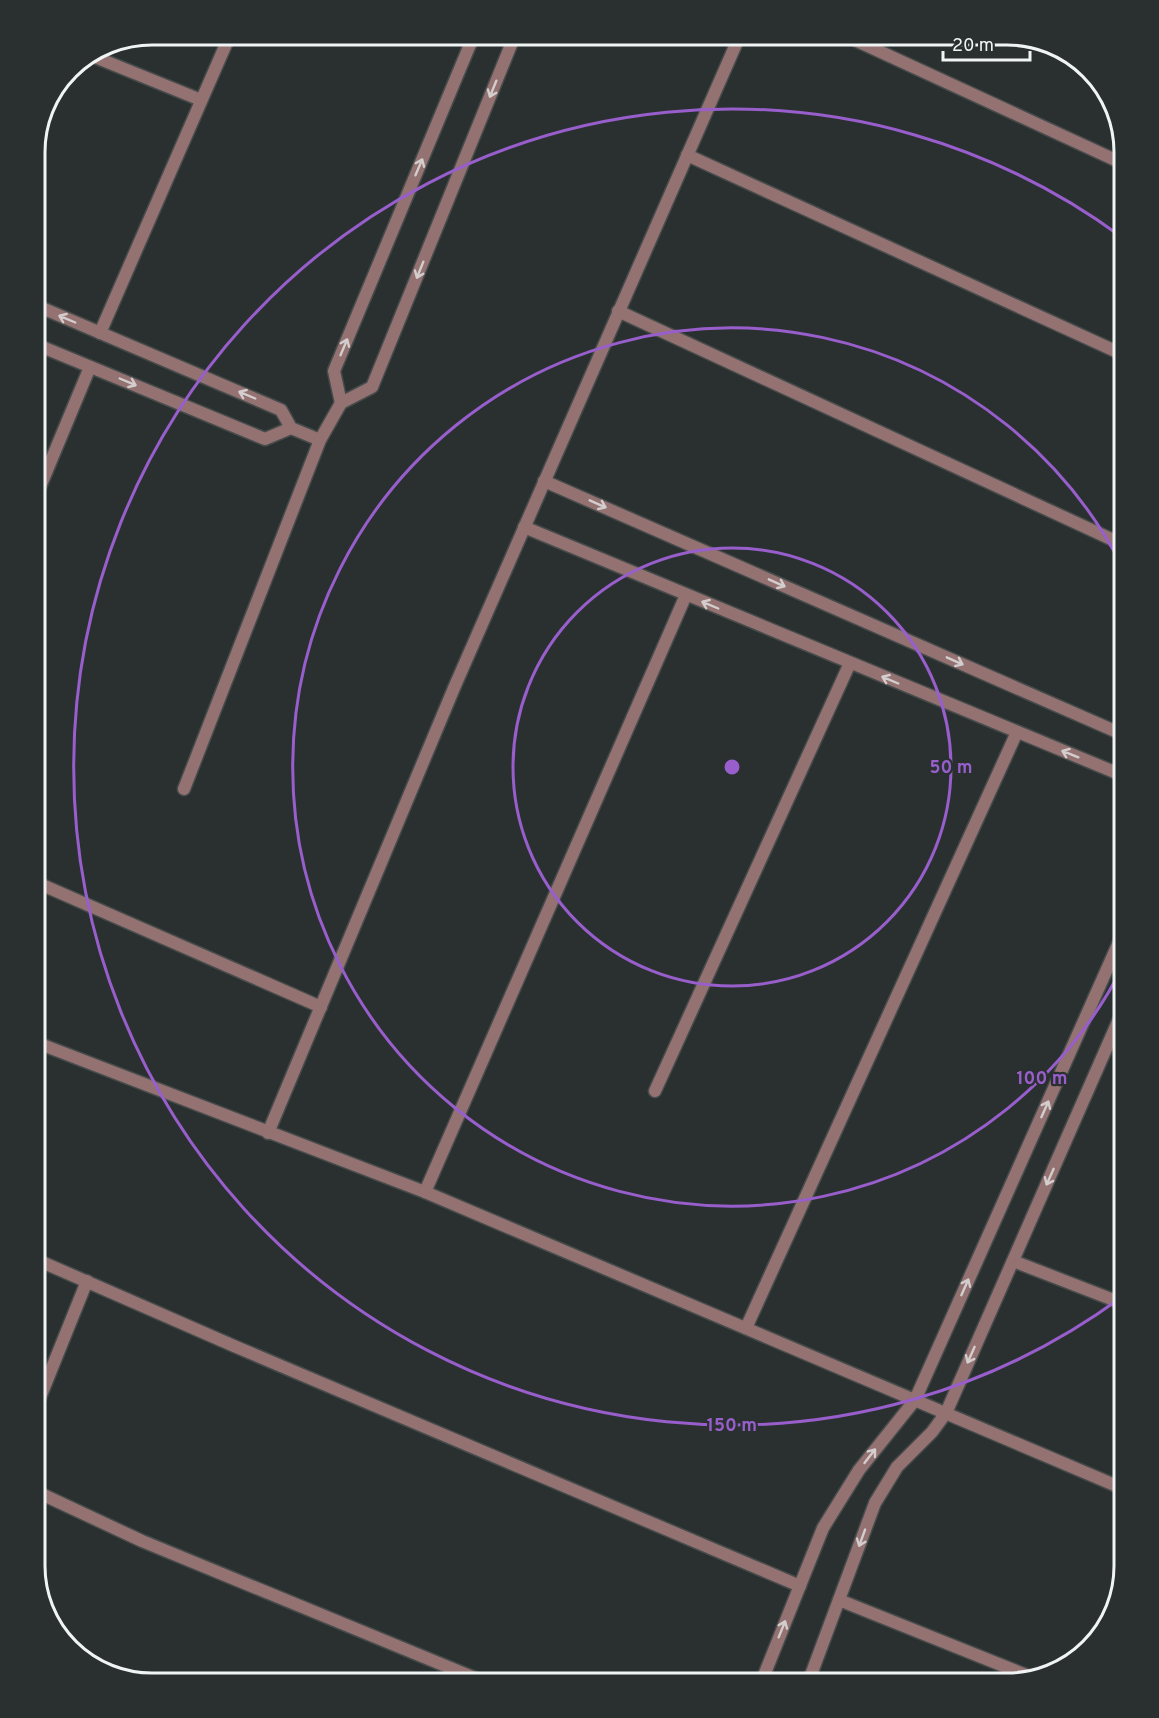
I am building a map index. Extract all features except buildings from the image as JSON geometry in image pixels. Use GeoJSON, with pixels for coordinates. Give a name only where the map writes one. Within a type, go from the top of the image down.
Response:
{"type":"FeatureCollection","features":[{"type":"Feature","properties":{"kind":"street"},"geometry":{"type":"LineString","coordinates":[[100,333],[225,45]]}},
{"type":"Feature","properties":{"kind":"street"},"geometry":{"type":"LineString","coordinates":[[341,403],[334,371],[470,45]]}},
{"type":"Feature","properties":{"kind":"street"},"geometry":{"type":"LineString","coordinates":[[184,789],[320,440],[341,403],[372,387],[511,45]]}},
{"type":"Feature","properties":{"kind":"street"},"geometry":{"type":"LineString","coordinates":[[268,1133],[454,688],[736,45]]}},
{"type":"Feature","properties":{"kind":"street"},"geometry":{"type":"LineString","coordinates":[[866,45],[1114,159]]}},
{"type":"Feature","properties":{"kind":"street"},"geometry":{"type":"LineString","coordinates":[[99,59],[201,100]]}},
{"type":"Feature","properties":{"kind":"street"},"geometry":{"type":"LineString","coordinates":[[687,155],[1114,350]]}},
{"type":"Feature","properties":{"kind":"street"},"geometry":{"type":"LineString","coordinates":[[45,309],[281,410],[291,428],[320,440]]}},
{"type":"Feature","properties":{"kind":"street"},"geometry":{"type":"LineString","coordinates":[[618,311],[1114,540]]}},
{"type":"Feature","properties":{"kind":"street"},"geometry":{"type":"LineString","coordinates":[[45,348],[265,439],[291,428]]}},
{"type":"Feature","properties":{"kind":"street"},"geometry":{"type":"LineString","coordinates":[[45,475],[90,367]]}},
{"type":"Feature","properties":{"kind":"street"},"geometry":{"type":"LineString","coordinates":[[544,481],[1114,730]]}},
{"type":"Feature","properties":{"kind":"street"},"geometry":{"type":"LineString","coordinates":[[524,527],[1114,772]]}},
{"type":"Feature","properties":{"kind":"street"},"geometry":{"type":"LineString","coordinates":[[425,1192],[686,595]]}},
{"type":"Feature","properties":{"kind":"street"},"geometry":{"type":"LineString","coordinates":[[655,1091],[850,663]]}},
{"type":"Feature","properties":{"kind":"street"},"geometry":{"type":"LineString","coordinates":[[746,1328],[1017,732]]}},
{"type":"Feature","properties":{"kind":"street"},"geometry":{"type":"LineString","coordinates":[[45,886],[321,1007]]}},
{"type":"Feature","properties":{"kind":"street"},"geometry":{"type":"LineString","coordinates":[[765,1673],[823,1528],[859,1470],[915,1400],[1114,956]]}},
{"type":"Feature","properties":{"kind":"street"},"geometry":{"type":"LineString","coordinates":[[812,1673],[875,1503],[897,1467],[932,1432],[946,1413],[1114,1033]]}},
{"type":"Feature","properties":{"kind":"street"},"geometry":{"type":"LineString","coordinates":[[45,1046],[425,1192],[1114,1484]]}},
{"type":"Feature","properties":{"kind":"street"},"geometry":{"type":"LineString","coordinates":[[1013,1261],[1114,1300]]}},
{"type":"Feature","properties":{"kind":"street"},"geometry":{"type":"LineString","coordinates":[[45,1264],[800,1586]]}},
{"type":"Feature","properties":{"kind":"street"},"geometry":{"type":"LineString","coordinates":[[45,1383],[87,1281]]}},
{"type":"Feature","properties":{"kind":"street"},"geometry":{"type":"LineString","coordinates":[[45,1496],[142,1541],[463,1673]]}},
{"type":"Feature","properties":{"kind":"street"},"geometry":{"type":"LineString","coordinates":[[839,1600],[1019,1672]]}}]}
